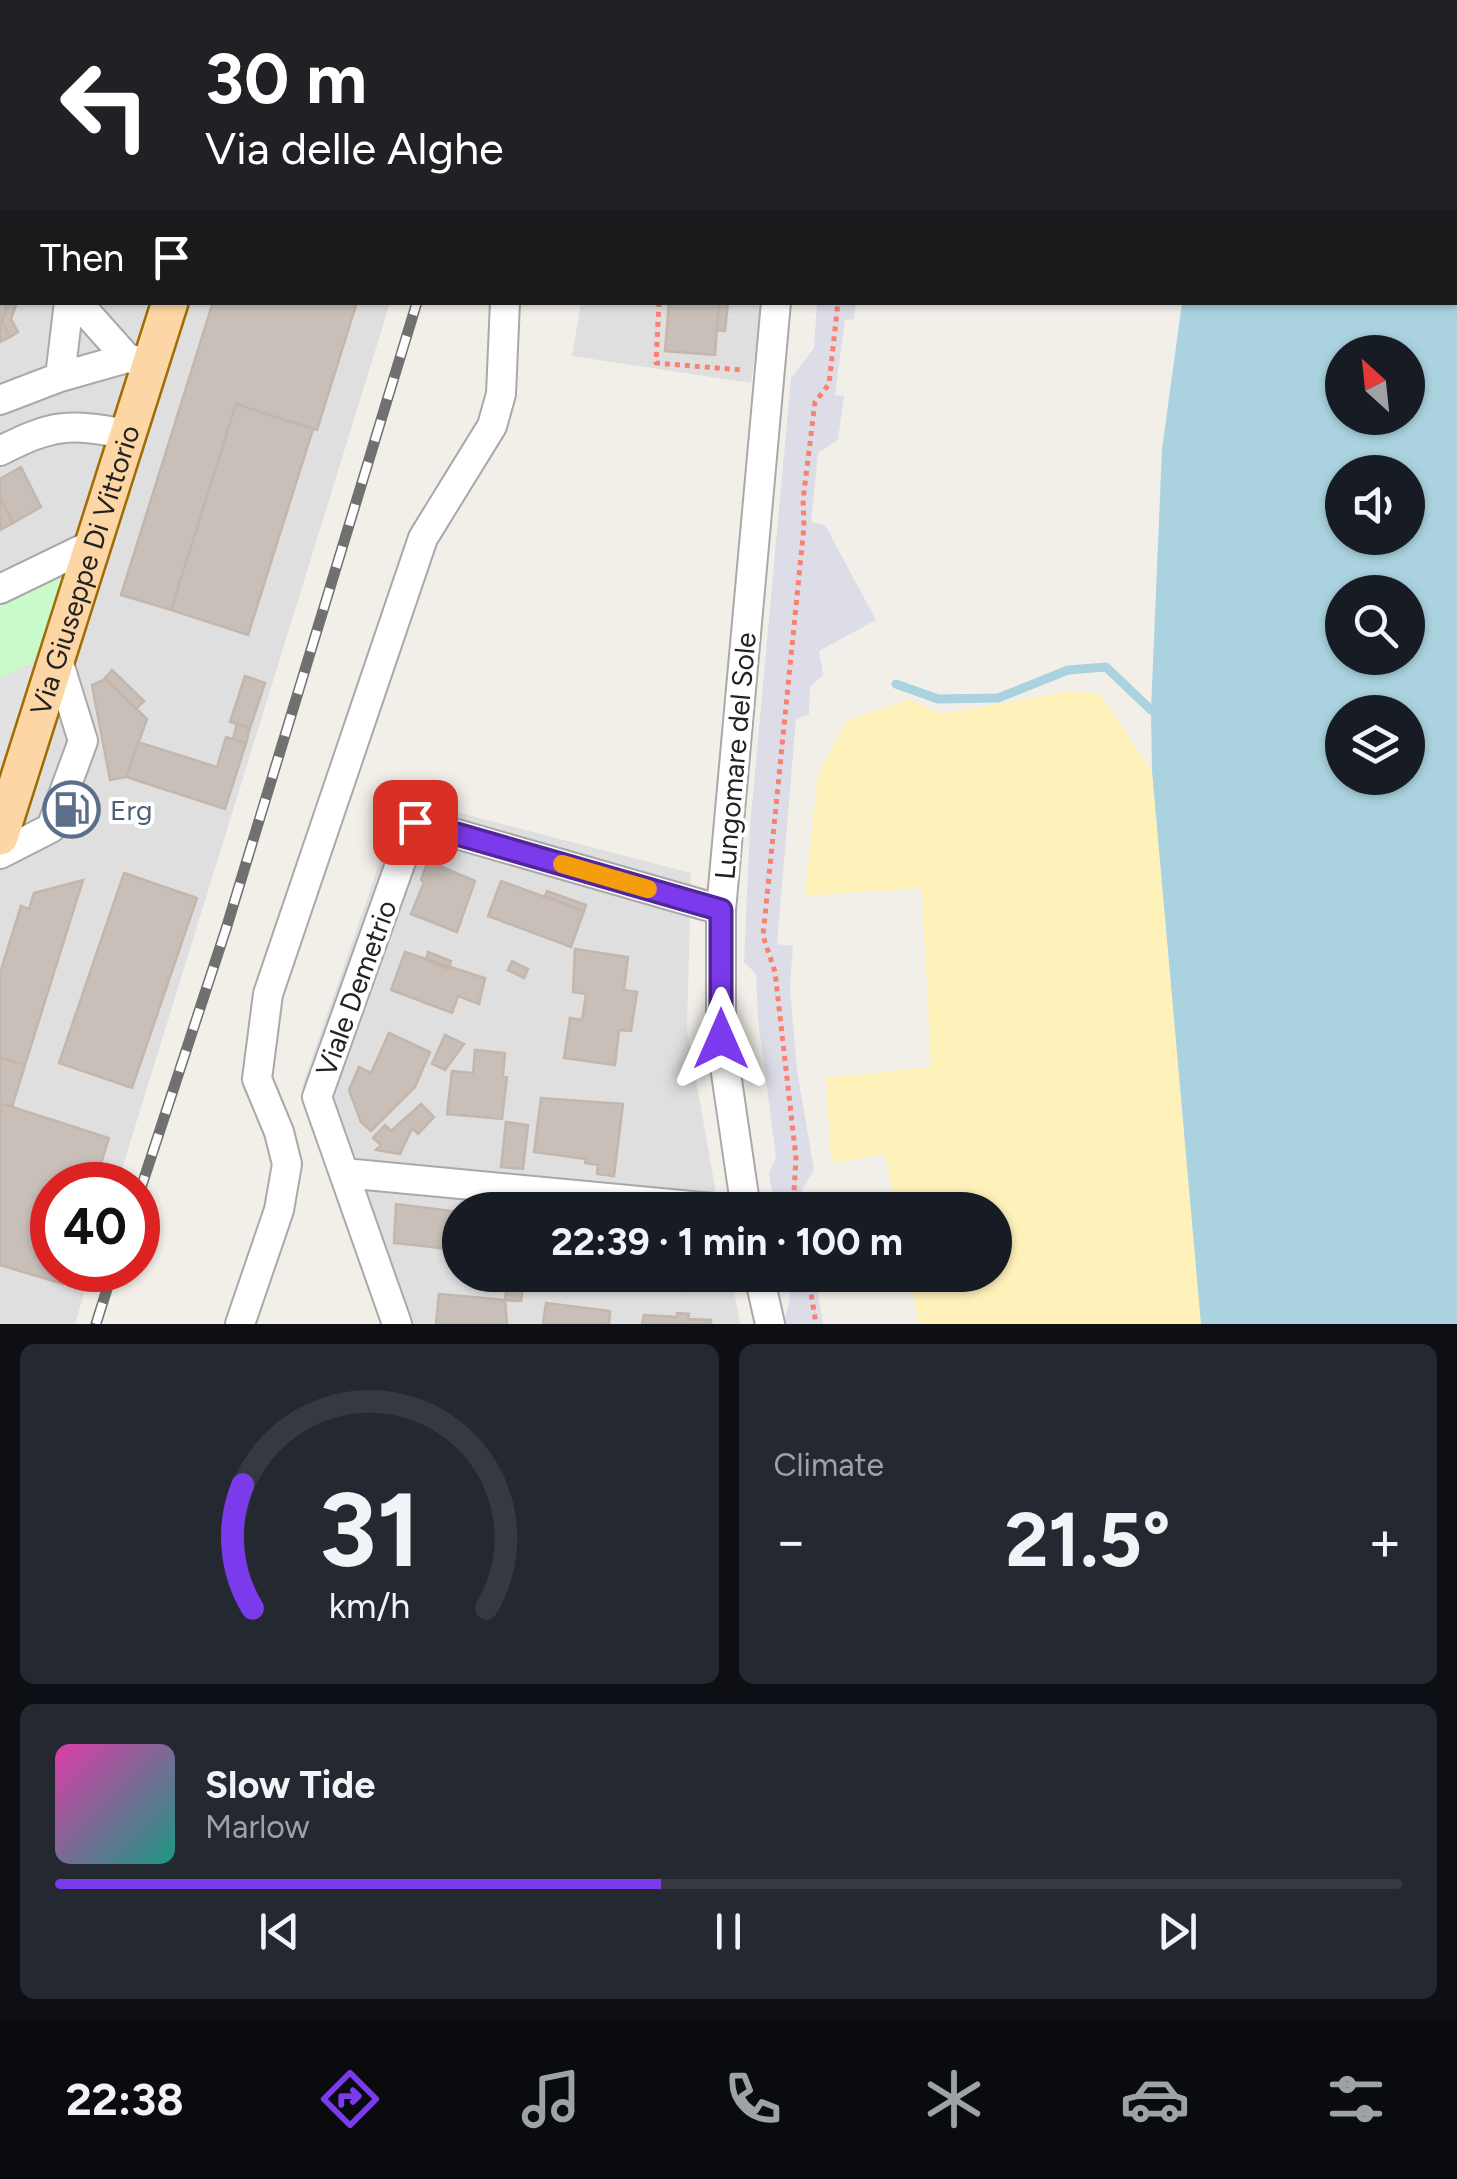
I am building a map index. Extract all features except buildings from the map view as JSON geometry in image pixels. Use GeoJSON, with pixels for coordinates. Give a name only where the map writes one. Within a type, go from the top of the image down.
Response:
{"type":"FeatureCollection","features":[{"type":"Feature","properties":{"kind":"main road","name":"Via Giuseppe Di Vittorio"},"geometry":{"type":"LineString","coordinates":[[0,837],[128,434],[139,361],[168,305]]}},
{"type":"Feature","properties":{"kind":"street"},"geometry":{"type":"LineString","coordinates":[[60,377],[69,305]]}},
{"type":"Feature","properties":{"kind":"street"},"geometry":{"type":"LineString","coordinates":[[80,305],[139,361]]}},
{"type":"Feature","properties":{"kind":"street"},"geometry":{"type":"LineString","coordinates":[[240,1324],[278,1210],[287,1164],[279,1132],[257,1079],[268,994],[423,538],[492,426],[501,394],[505,305]]}},
{"type":"Feature","properties":{"kind":"street","name":"Lungomare del Sole"},"geometry":{"type":"LineString","coordinates":[[743,1192],[721,1039],[721,910],[776,305]]}},
{"type":"Feature","properties":{"kind":"street"},"geometry":{"type":"LineString","coordinates":[[0,400],[60,377],[139,361]]}},
{"type":"Feature","properties":{"kind":"street"},"geometry":{"type":"LineString","coordinates":[[0,451],[41,430],[72,425],[128,434]]}},
{"type":"Feature","properties":{"kind":"street"},"geometry":{"type":"LineString","coordinates":[[0,589],[93,544]]}},
{"type":"Feature","properties":{"kind":"street"},"geometry":{"type":"LineString","coordinates":[[0,854],[51,828],[83,741],[57,657]]}},
{"type":"Feature","properties":{"kind":"street","name":"Viale Demetrio"},"geometry":{"type":"LineString","coordinates":[[396,1324],[317,1098],[415,822],[721,910]]}},
{"type":"Feature","properties":{"kind":"street"},"geometry":{"type":"LineString","coordinates":[[344,1173],[544,1192]]}},
{"type":"Feature","properties":{"kind":"street"},"geometry":{"type":"LineString","coordinates":[[763,1292],[770,1324]]}},
{"type":"Feature","properties":{"kind":"path"},"geometry":{"type":"LineString","coordinates":[[658,305],[656,363],[770,372]]}},
{"type":"Feature","properties":{"kind":"path"},"geometry":{"type":"LineString","coordinates":[[794,1192],[796,1158],[775,972],[764,936],[804,526],[803,500],[815,402],[829,384],[838,305]]}},
{"type":"Feature","properties":{"kind":"path"},"geometry":{"type":"LineString","coordinates":[[811,1292],[816,1324]]}},
{"type":"Feature","properties":{"kind":"shaded area"},"geometry":{"type":"Polygon","coordinates":[[[0,305],[389,305],[124,1162],[30,1162],[30,1292],[84,1292],[75,1324],[0,1324],[0,305]]]}},
{"type":"Feature","properties":{"kind":"shaded area"},"geometry":{"type":"Polygon","coordinates":[[[581,305],[762,305],[751,383],[572,356],[581,305]]]}},
{"type":"Feature","properties":{"kind":"shaded area"},"geometry":{"type":"Polygon","coordinates":[[[817,305],[856,305],[854,319],[845,320],[835,395],[844,396],[838,440],[818,453],[811,522],[825,525],[876,620],[819,651],[823,675],[810,687],[809,714],[796,719],[777,944],[793,946],[790,988],[797,1070],[814,1170],[802,1192],[772,1192],[769,1173],[776,1157],[756,974],[744,962],[750,827],[791,378],[814,348],[817,305]]]}},
{"type":"Feature","properties":{"kind":"shaded area"},"geometry":{"type":"Polygon","coordinates":[[[38,659],[0,778],[0,679],[38,659]]]}},
{"type":"Feature","properties":{"kind":"shaded area"},"geometry":{"type":"Polygon","coordinates":[[[402,798],[691,873],[687,1029],[716,1192],[442,1192],[442,1292],[734,1292],[740,1324],[383,1324],[302,1087],[402,798]]]}},
{"type":"Feature","properties":{"kind":"shaded area"},"geometry":{"type":"Polygon","coordinates":[[[789,1292],[818,1292],[823,1324],[784,1324],[789,1292]]]}},
{"type":"Feature","properties":{"kind":"sand"},"geometry":{"type":"Polygon","coordinates":[[[1071,691],[1100,694],[1152,771],[1201,1324],[919,1324],[912,1292],[1012,1292],[1012,1192],[892,1192],[885,1154],[831,1163],[826,1078],[931,1067],[922,888],[805,896],[818,774],[847,720],[910,699],[940,714],[1071,691]]]}},
{"type":"Feature","properties":{"kind":"green space"},"geometry":{"type":"Polygon","coordinates":[[[69,571],[38,659],[0,679],[0,605],[69,571]]]}},
{"type":"Feature","properties":{"kind":"water"},"geometry":{"type":"Polygon","coordinates":[[[1182,305],[1457,305],[1457,1324],[1201,1324],[1152,771],[1162,449],[1182,305]]]}},
{"type":"Feature","properties":{"kind":"waterway"},"geometry":{"type":"LineString","coordinates":[[896,684],[938,699],[998,698],[1068,670],[1106,667],[1151,710]]}},
{"type":"Feature","properties":{"kind":"railway"},"geometry":{"type":"LineString","coordinates":[[149,1162],[226,929],[416,305]]}},
{"type":"Feature","properties":{"kind":"railway"},"geometry":{"type":"LineString","coordinates":[[96,1324],[106,1292]]}},
{"type":"Feature","properties":{"kind":"slow traffic"},"geometry":{"type":"LineString","coordinates":[[562,864],[648,889]]}},
{"type":"Feature","properties":{"kind":"place","name":"Erg"},"geometry":{"type":"Point","coordinates":[71,810]}},
{"type":"Feature","properties":{"kind":"route"},"geometry":{"type":"LineString","coordinates":[[415,822],[721,910],[721,1039]]}}]}
